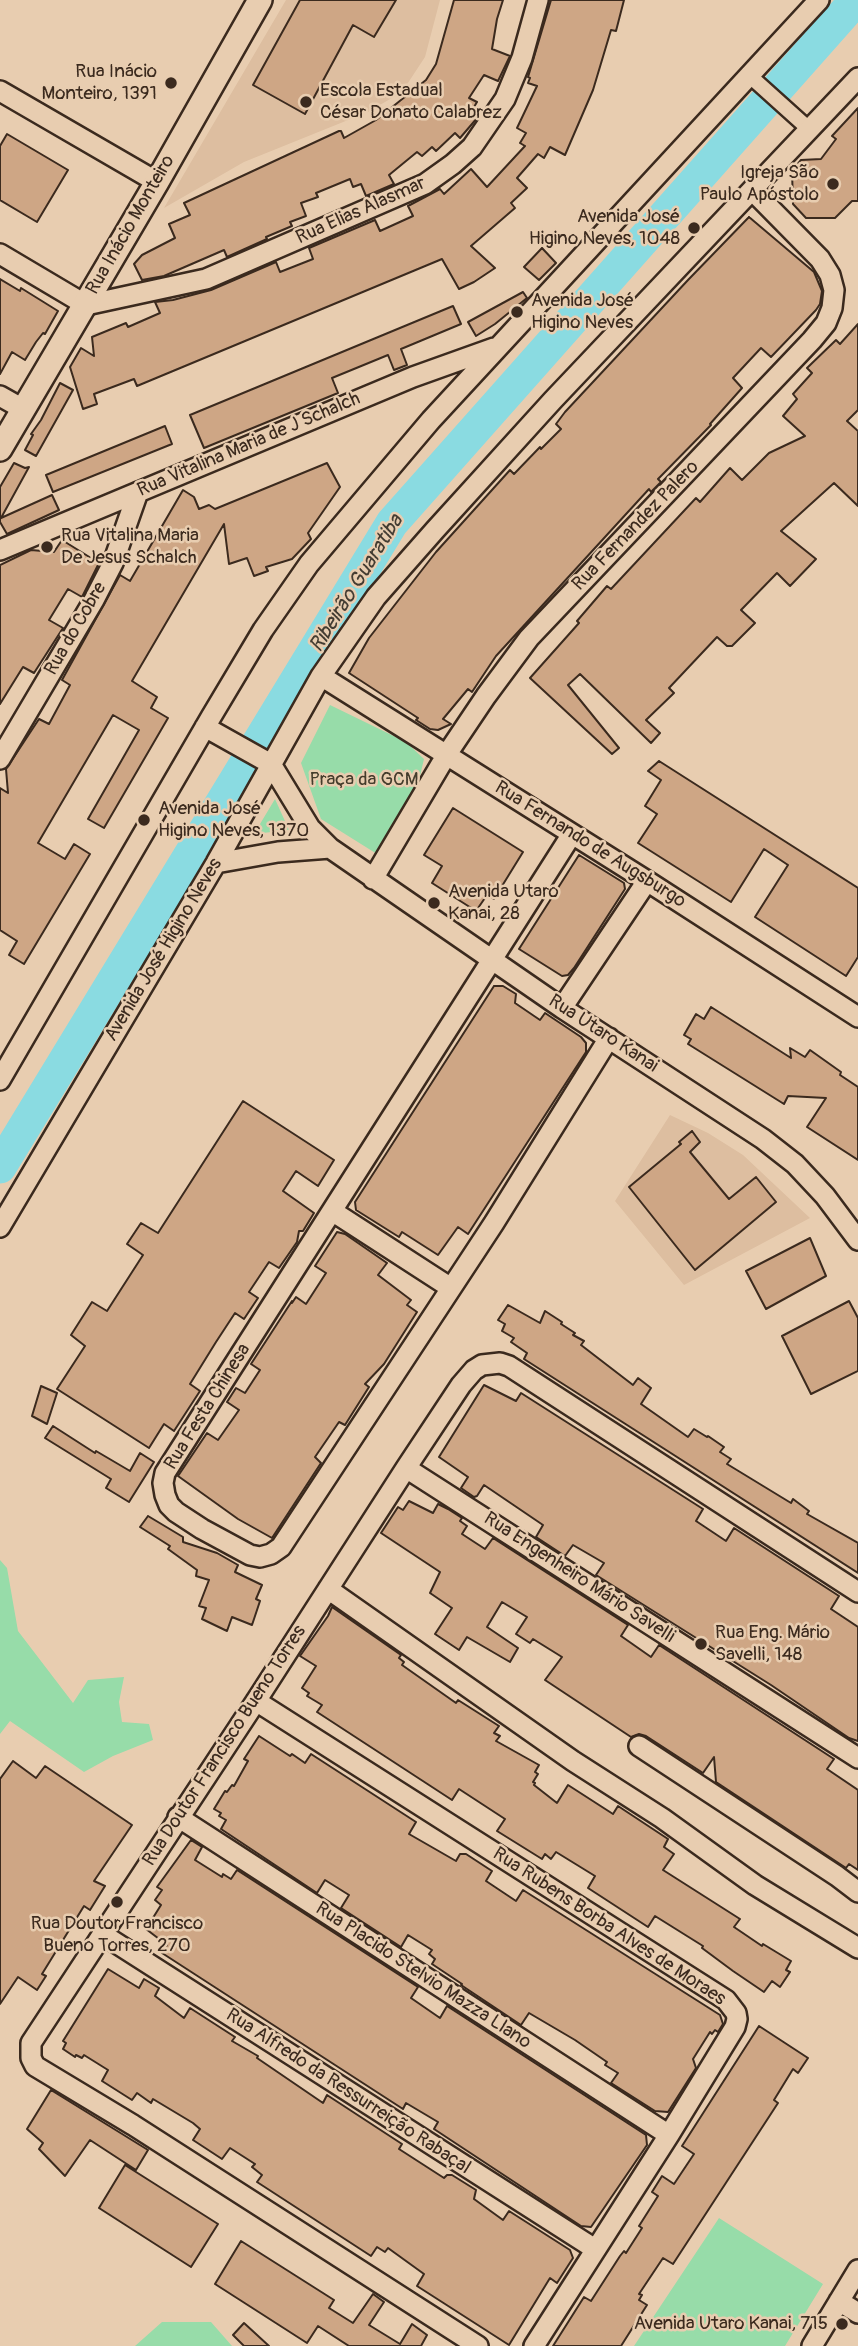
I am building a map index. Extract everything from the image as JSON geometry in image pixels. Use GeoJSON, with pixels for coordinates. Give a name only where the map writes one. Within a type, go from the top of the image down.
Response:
{"type":"FeatureCollection","features":[{"type":"Feature","properties":{"kind":"street","name":"Rua Inácio Monteiro"},"geometry":{"type":"LineString","coordinates":[[0,449],[260,0]]}},
{"type":"Feature","properties":{"kind":"street","name":"Rua Elias Alasmar"},"geometry":{"type":"LineString","coordinates":[[86,304],[206,279],[425,184],[472,147],[505,99],[522,58],[538,0]]}},
{"type":"Feature","properties":{"kind":"street"},"geometry":{"type":"LineString","coordinates":[[0,1080],[213,732],[264,631],[309,564],[431,420],[819,0]]}},
{"type":"Feature","properties":{"kind":"street"},"geometry":{"type":"LineString","coordinates":[[750,76],[810,130]]}},
{"type":"Feature","properties":{"kind":"street","name":"Avenida José Higino Neves"},"geometry":{"type":"LineString","coordinates":[[0,1227],[216,863],[263,759],[376,597],[553,400],[858,78]]}},
{"type":"Feature","properties":{"kind":"street"},"geometry":{"type":"LineString","coordinates":[[0,91],[157,182]]}},
{"type":"Feature","properties":{"kind":"street","name":"Rua Fernandez Palero"},"geometry":{"type":"LineString","coordinates":[[373,879],[447,754],[528,638],[812,341],[826,323],[832,308],[834,290],[830,275],[820,259],[752,191]]}},
{"type":"Feature","properties":{"kind":"street"},"geometry":{"type":"LineString","coordinates":[[0,254],[86,304]]}},
{"type":"Feature","properties":{"kind":"street","name":"Rua Vitalina Maria de J Schalch"},"geometry":{"type":"LineString","coordinates":[[0,550],[413,377],[500,346]]}},
{"type":"Feature","properties":{"kind":"street"},"geometry":{"type":"LineString","coordinates":[[0,396],[23,410]]}},
{"type":"Feature","properties":{"kind":"street","name":"Rua do Cobre"},"geometry":{"type":"LineString","coordinates":[[0,759],[94,600],[124,538],[138,492]]}},
{"type":"Feature","properties":{"kind":"street","name":"Rua Fernando de Augsburgo"},"geometry":{"type":"LineString","coordinates":[[321,676],[858,1017]]}},
{"type":"Feature","properties":{"kind":"street"},"geometry":{"type":"LineString","coordinates":[[213,732],[263,759]]}},
{"type":"Feature","properties":{"kind":"street","name":"Rua Utaro Kanai"},"geometry":{"type":"LineString","coordinates":[[263,759],[310,828],[330,848],[562,1008],[763,1139],[795,1164],[825,1196],[858,1240]]}},
{"type":"Feature","properties":{"kind":"street","name":"Rua Festa Chinesa"},"geometry":{"type":"LineString","coordinates":[[572,834],[165,1473],[163,1483],[169,1505],[202,1529],[250,1555],[260,1557],[271,1554],[281,1546],[451,1288],[609,1038]]}},
{"type":"Feature","properties":{"kind":"street"},"geometry":{"type":"LineString","coordinates":[[216,863],[278,852],[330,848]]}},
{"type":"Feature","properties":{"kind":"street"},"geometry":{"type":"LineString","coordinates":[[562,1008],[647,881]]}},
{"type":"Feature","properties":{"kind":"street"},"geometry":{"type":"LineString","coordinates":[[332,1211],[451,1288]]}},
{"type":"Feature","properties":{"kind":"street","name":"Rua Doutor Francisco Bueno Torres"},"geometry":{"type":"LineString","coordinates":[[478,2346],[133,2125],[35,2066],[31,2058],[31,2043],[406,1468],[461,1385],[474,1370],[490,1363],[500,1363],[858,1592]]}},
{"type":"Feature","properties":{"kind":"street","name":"Rua Engenheiro Mário Savelli"},"geometry":{"type":"LineString","coordinates":[[406,1468],[858,1758]]}},
{"type":"Feature","properties":{"kind":"street"},"geometry":{"type":"LineString","coordinates":[[328,1589],[573,1761],[663,1818],[755,1885],[858,1948]]}},
{"type":"Feature","properties":{"kind":"street","name":"Rua Rubens Borba Alves de Moraes"},"geometry":{"type":"LineString","coordinates":[[256,1701],[726,2000],[733,2007],[737,2019],[735,2027],[534,2346]]}},
{"type":"Feature","properties":{"kind":"street"},"geometry":{"type":"LineString","coordinates":[[639,1746],[858,1892]]}},
{"type":"Feature","properties":{"kind":"street","name":"Rua Placido Stelvio Mazza Llano"},"geometry":{"type":"LineString","coordinates":[[178,1817],[669,2135]]}},
{"type":"Feature","properties":{"kind":"street","name":"Rua Alfredo da Ressurreição Rabaçal"},"geometry":{"type":"LineString","coordinates":[[102,1934],[595,2249]]}},
{"type":"Feature","properties":{"kind":"street"},"geometry":{"type":"LineString","coordinates":[[812,2346],[858,2270]]}},
{"type":"Feature","properties":{"kind":"street"},"geometry":{"type":"LineString","coordinates":[[839,2301],[858,2313]]}},
{"type":"Feature","properties":{"kind":"shaded area","name":"Escola Estadual César Donato Calabrez"},"geometry":{"type":"Polygon","coordinates":[[[286,0],[440,0],[425,57],[402,92],[368,112],[244,162],[164,208],[286,0]]]}},
{"type":"Feature","properties":{"kind":"shaded area"},"geometry":{"type":"Polygon","coordinates":[[[670,1115],[708,1133],[743,1155],[810,1218],[684,1285],[615,1201],[670,1115]]]}},
{"type":"Feature","properties":{"kind":"green space","name":"Praça da GCM"},"geometry":{"type":"Polygon","coordinates":[[[330,705],[406,742],[424,759],[414,801],[377,854],[321,819],[301,763],[330,705]]]}},
{"type":"Feature","properties":{"kind":"green space"},"geometry":{"type":"Polygon","coordinates":[[[275,799],[289,830],[254,834],[275,799]]]}},
{"type":"Feature","properties":{"kind":"green space"},"geometry":{"type":"Polygon","coordinates":[[[0,1560],[7,1568],[18,1631],[73,1703],[88,1680],[124,1677],[119,1702],[122,1722],[149,1724],[153,1740],[113,1756],[84,1772],[10,1721],[0,1734],[0,1560]]]}},
{"type":"Feature","properties":{"kind":"green space"},"geometry":{"type":"Polygon","coordinates":[[[719,2218],[823,2284],[785,2346],[634,2346],[719,2218]]]}},
{"type":"Feature","properties":{"kind":"green space"},"geometry":{"type":"Polygon","coordinates":[[[162,2322],[211,2322],[232,2346],[135,2346],[162,2322]]]}},
{"type":"Feature","properties":{"kind":"building"},"geometry":{"type":"Polygon","coordinates":[[[300,0],[396,0],[374,37],[353,25],[305,114],[253,85],[300,0]]]}},
{"type":"Feature","properties":{"kind":"building"},"geometry":{"type":"Polygon","coordinates":[[[454,0],[503,0],[492,49],[510,56],[498,81],[484,75],[469,98],[477,102],[471,112],[478,117],[460,138],[455,133],[436,151],[432,147],[422,156],[417,152],[389,175],[394,184],[366,196],[361,184],[353,187],[350,179],[316,193],[318,197],[301,203],[306,216],[290,222],[292,226],[266,237],[267,239],[227,257],[224,250],[164,276],[142,280],[134,264],[142,255],[175,238],[169,224],[190,215],[184,203],[339,131],[344,138],[376,120],[426,80],[436,64],[454,0]]]}},
{"type":"Feature","properties":{"kind":"building"},"geometry":{"type":"Polygon","coordinates":[[[551,0],[624,0],[616,31],[611,30],[593,90],[565,155],[550,147],[544,158],[538,154],[517,178],[527,188],[511,203],[515,208],[471,246],[495,268],[459,289],[442,259],[137,386],[134,379],[94,394],[97,404],[83,409],[70,367],[81,348],[94,356],[92,337],[126,323],[128,327],[160,313],[155,302],[211,290],[276,262],[280,272],[313,259],[309,248],[375,220],[380,231],[413,216],[408,206],[440,189],[444,194],[471,169],[487,187],[525,146],[520,143],[526,133],[517,128],[537,86],[528,83],[528,77],[551,0]]]}},
{"type":"Feature","properties":{"kind":"building"},"geometry":{"type":"Polygon","coordinates":[[[858,108],[858,201],[852,201],[835,218],[806,218],[793,204],[792,171],[801,160],[821,159],[836,139],[832,136],[858,108]]]}},
{"type":"Feature","properties":{"kind":"building"},"geometry":{"type":"Polygon","coordinates":[[[7,134],[68,170],[37,222],[0,200],[0,146],[7,134]]]}},
{"type":"Feature","properties":{"kind":"building"},"geometry":{"type":"Polygon","coordinates":[[[749,217],[814,272],[822,291],[816,310],[771,357],[761,348],[733,378],[742,388],[711,425],[658,479],[661,482],[651,492],[649,489],[496,656],[472,692],[468,689],[443,719],[451,724],[438,730],[430,729],[416,720],[418,718],[349,673],[369,638],[436,552],[510,470],[514,474],[561,429],[556,424],[565,412],[749,217]]]}},
{"type":"Feature","properties":{"kind":"building"},"geometry":{"type":"Polygon","coordinates":[[[542,248],[556,263],[539,280],[524,267],[542,248]]]}},
{"type":"Feature","properties":{"kind":"building"},"geometry":{"type":"Polygon","coordinates":[[[0,279],[20,291],[21,288],[58,311],[25,360],[12,352],[0,374],[0,279]]]}},
{"type":"Feature","properties":{"kind":"building"},"geometry":{"type":"Polygon","coordinates":[[[523,292],[527,298],[476,336],[468,322],[523,292]]]}},
{"type":"Feature","properties":{"kind":"building"},"geometry":{"type":"Polygon","coordinates":[[[453,306],[461,324],[401,349],[407,365],[394,370],[388,355],[332,378],[338,393],[204,448],[190,415],[453,306]]]}},
{"type":"Feature","properties":{"kind":"building"},"geometry":{"type":"Polygon","coordinates":[[[858,324],[858,410],[847,421],[858,431],[858,506],[834,483],[781,531],[816,559],[790,586],[777,573],[741,610],[755,623],[732,646],[727,646],[717,637],[669,688],[674,693],[646,720],[660,733],[651,743],[580,674],[568,685],[619,748],[612,754],[530,678],[579,623],[577,621],[607,586],[611,589],[696,498],[700,502],[730,468],[742,480],[769,453],[805,436],[783,416],[797,399],[793,394],[812,373],[807,368],[836,340],[840,344],[858,324]]]}},
{"type":"Feature","properties":{"kind":"building"},"geometry":{"type":"Polygon","coordinates":[[[60,383],[73,390],[36,456],[25,450],[60,383]]]}},
{"type":"Feature","properties":{"kind":"building"},"geometry":{"type":"Polygon","coordinates":[[[165,426],[172,444],[53,492],[46,475],[165,426]]]}},
{"type":"Feature","properties":{"kind":"building"},"geometry":{"type":"Polygon","coordinates":[[[14,463],[29,467],[1,518],[52,495],[59,510],[7,534],[0,522],[0,487],[14,463]]]}},
{"type":"Feature","properties":{"kind":"building"},"geometry":{"type":"Polygon","coordinates":[[[327,463],[340,487],[308,533],[311,539],[292,559],[266,567],[268,571],[254,576],[247,558],[229,564],[224,524],[132,681],[157,697],[151,708],[168,718],[104,828],[88,819],[139,730],[113,715],[38,843],[65,859],[74,844],[90,854],[24,964],[9,955],[17,941],[0,930],[0,788],[8,793],[6,769],[39,719],[49,724],[70,685],[62,680],[120,575],[130,581],[183,490],[194,497],[199,509],[209,505],[215,509],[327,463]]]}},
{"type":"Feature","properties":{"kind":"building"},"geometry":{"type":"Polygon","coordinates":[[[62,540],[99,563],[82,597],[68,589],[49,620],[63,628],[34,673],[23,667],[0,704],[0,565],[31,550],[54,552],[62,540]]]}},
{"type":"Feature","properties":{"kind":"building"},"geometry":{"type":"Polygon","coordinates":[[[659,761],[858,888],[858,957],[846,976],[755,917],[788,865],[764,849],[731,902],[638,843],[657,814],[645,806],[661,780],[648,771],[659,761]]]}},
{"type":"Feature","properties":{"kind":"building"},"geometry":{"type":"Polygon","coordinates":[[[453,808],[523,852],[494,899],[487,895],[476,911],[432,883],[442,866],[424,855],[453,808]]]}},
{"type":"Feature","properties":{"kind":"building"},"geometry":{"type":"Polygon","coordinates":[[[579,855],[624,883],[625,889],[574,968],[568,975],[562,976],[519,949],[579,855]]]}},
{"type":"Feature","properties":{"kind":"building"},"geometry":{"type":"Polygon","coordinates":[[[494,986],[503,986],[516,994],[515,1003],[540,1020],[545,1013],[581,1037],[586,1043],[586,1052],[468,1234],[458,1227],[438,1255],[402,1232],[399,1237],[356,1210],[355,1202],[494,986]]]}},
{"type":"Feature","properties":{"kind":"building"},"geometry":{"type":"Polygon","coordinates":[[[711,1007],[791,1058],[790,1048],[805,1057],[810,1050],[858,1087],[858,1160],[807,1127],[826,1098],[788,1096],[784,1104],[688,1044],[691,1039],[684,1035],[696,1014],[704,1019],[711,1007]]]}},
{"type":"Feature","properties":{"kind":"building"},"geometry":{"type":"Polygon","coordinates":[[[243,1101],[334,1160],[318,1186],[296,1171],[283,1191],[314,1213],[303,1231],[299,1231],[297,1242],[279,1268],[269,1262],[249,1292],[258,1298],[244,1319],[235,1313],[216,1342],[190,1384],[200,1391],[174,1431],[164,1424],[149,1448],[57,1389],[85,1346],[71,1335],[92,1302],[107,1311],[143,1255],[127,1244],[141,1223],[158,1233],[243,1101]]]}},
{"type":"Feature","properties":{"kind":"building"},"geometry":{"type":"Polygon","coordinates":[[[692,1131],[700,1142],[690,1152],[729,1199],[756,1177],[776,1202],[695,1270],[629,1187],[681,1144],[679,1142],[692,1131]]]}},
{"type":"Feature","properties":{"kind":"building"},"geometry":{"type":"Polygon","coordinates":[[[337,1232],[345,1234],[387,1263],[378,1275],[411,1300],[407,1305],[417,1312],[384,1364],[365,1384],[369,1387],[345,1425],[339,1422],[315,1457],[321,1463],[272,1538],[238,1519],[178,1476],[207,1433],[218,1440],[239,1410],[227,1402],[236,1388],[245,1393],[260,1370],[251,1364],[292,1301],[296,1297],[306,1304],[326,1273],[315,1266],[337,1232]]]}},
{"type":"Feature","properties":{"kind":"building"},"geometry":{"type":"Polygon","coordinates":[[[810,1238],[826,1276],[766,1309],[746,1271],[810,1238]]]}},
{"type":"Feature","properties":{"kind":"building"},"geometry":{"type":"Polygon","coordinates":[[[849,1301],[858,1318],[858,1371],[811,1394],[782,1336],[849,1301]]]}},
{"type":"Feature","properties":{"kind":"building"},"geometry":{"type":"Polygon","coordinates":[[[508,1305],[540,1323],[545,1311],[562,1322],[561,1324],[575,1333],[573,1335],[584,1341],[581,1345],[633,1385],[638,1378],[651,1388],[641,1404],[688,1437],[694,1429],[708,1436],[724,1447],[720,1452],[731,1459],[727,1464],[791,1503],[793,1499],[809,1511],[807,1514],[858,1543],[858,1573],[524,1359],[527,1353],[511,1342],[514,1338],[502,1331],[505,1324],[498,1320],[508,1305]]]}},
{"type":"Feature","properties":{"kind":"building"},"geometry":{"type":"Polygon","coordinates":[[[484,1385],[516,1401],[521,1393],[703,1509],[696,1521],[726,1541],[734,1528],[839,1596],[831,1609],[858,1627],[858,1741],[849,1738],[771,1685],[596,1575],[604,1563],[573,1545],[565,1556],[536,1537],[543,1525],[484,1485],[474,1497],[461,1488],[468,1477],[439,1457],[484,1385]]]}},
{"type":"Feature","properties":{"kind":"building"},"geometry":{"type":"Polygon","coordinates":[[[41,1386],[57,1393],[47,1424],[32,1416],[41,1386]]]}},
{"type":"Feature","properties":{"kind":"building"},"geometry":{"type":"Polygon","coordinates":[[[53,1426],[95,1453],[96,1451],[130,1471],[140,1453],[154,1462],[129,1502],[106,1488],[111,1479],[45,1438],[53,1426]]]}},
{"type":"Feature","properties":{"kind":"building"},"geometry":{"type":"Polygon","coordinates":[[[409,1501],[433,1513],[438,1504],[448,1509],[462,1518],[460,1521],[467,1526],[462,1534],[485,1549],[493,1538],[628,1625],[621,1636],[651,1657],[659,1645],[834,1759],[827,1769],[858,1790],[858,1870],[849,1864],[846,1868],[716,1782],[714,1757],[703,1773],[646,1736],[639,1734],[631,1737],[545,1680],[562,1657],[533,1639],[530,1643],[516,1634],[527,1617],[502,1602],[487,1627],[518,1648],[510,1662],[467,1637],[459,1650],[435,1634],[452,1608],[430,1593],[440,1572],[381,1533],[398,1507],[403,1510],[409,1501]]]}},
{"type":"Feature","properties":{"kind":"building"},"geometry":{"type":"Polygon","coordinates":[[[148,1516],[183,1537],[183,1542],[217,1553],[238,1565],[235,1572],[262,1585],[256,1599],[260,1601],[252,1625],[232,1617],[227,1631],[202,1619],[206,1608],[199,1606],[209,1580],[196,1576],[197,1570],[168,1549],[170,1546],[140,1527],[148,1516]]]}},
{"type":"Feature","properties":{"kind":"building"},"geometry":{"type":"Polygon","coordinates":[[[332,1607],[401,1655],[399,1658],[404,1662],[402,1665],[456,1703],[458,1700],[499,1726],[494,1733],[500,1736],[496,1741],[539,1765],[535,1772],[538,1774],[534,1785],[557,1803],[568,1785],[613,1814],[618,1806],[668,1839],[664,1847],[674,1854],[663,1870],[740,1919],[734,1927],[791,1961],[786,1970],[790,1972],[780,1987],[772,1981],[764,1992],[702,1948],[703,1946],[655,1916],[648,1927],[588,1888],[595,1876],[556,1852],[551,1859],[545,1854],[542,1859],[497,1831],[505,1819],[459,1789],[452,1800],[317,1712],[322,1705],[307,1696],[309,1693],[302,1688],[316,1666],[300,1656],[332,1607]]]}},
{"type":"Feature","properties":{"kind":"building"},"geometry":{"type":"Polygon","coordinates":[[[259,1736],[305,1763],[311,1754],[416,1822],[409,1834],[456,1861],[460,1854],[466,1854],[492,1871],[486,1881],[516,1901],[523,1890],[720,2015],[723,2024],[718,2032],[710,2032],[693,2059],[696,2068],[668,2112],[655,2111],[611,2083],[618,2073],[575,2040],[529,2013],[521,2025],[461,1985],[432,1964],[435,1959],[429,1954],[432,1950],[408,1935],[401,1947],[341,1908],[349,1895],[325,1880],[317,1893],[221,1829],[226,1820],[214,1809],[225,1791],[234,1786],[248,1761],[244,1759],[259,1736]]]}},
{"type":"Feature","properties":{"kind":"building"},"geometry":{"type":"Polygon","coordinates":[[[13,1761],[36,1778],[45,1766],[132,1825],[94,1881],[105,1886],[90,1910],[84,1906],[42,1974],[46,1976],[37,1990],[18,1977],[0,2004],[0,1779],[13,1761]]]}},
{"type":"Feature","properties":{"kind":"building"},"geometry":{"type":"Polygon","coordinates":[[[191,1840],[202,1847],[195,1860],[222,1877],[223,1874],[231,1879],[237,1870],[418,1987],[411,1998],[440,2018],[447,2006],[646,2135],[647,2145],[591,2227],[581,2226],[434,2129],[438,2122],[406,2103],[403,2109],[162,1953],[167,1945],[146,1929],[161,1905],[155,1900],[162,1890],[157,1887],[191,1840]]]}},
{"type":"Feature","properties":{"kind":"building"},"geometry":{"type":"Polygon","coordinates":[[[108,1969],[139,1988],[144,1979],[159,1988],[155,1996],[184,2018],[190,2008],[235,2037],[232,2041],[258,2056],[257,2058],[323,2103],[327,2095],[402,2144],[399,2149],[444,2178],[452,2175],[476,2190],[474,2199],[503,2220],[509,2211],[570,2250],[573,2258],[557,2283],[550,2278],[509,2345],[417,2286],[424,2274],[388,2248],[385,2252],[377,2247],[371,2256],[257,2182],[262,2175],[252,2167],[255,2164],[230,2148],[222,2159],[193,2140],[200,2129],[193,2123],[153,2099],[151,2103],[137,2093],[132,2100],[102,2081],[108,2070],[84,2055],[82,2058],[76,2055],[75,2057],[63,2049],[66,2043],[63,2041],[108,1969]]]}},
{"type":"Feature","properties":{"kind":"building"},"geometry":{"type":"Polygon","coordinates":[[[759,2026],[808,2058],[798,2073],[793,2069],[774,2100],[778,2103],[673,2264],[663,2258],[639,2294],[642,2295],[639,2300],[647,2305],[621,2346],[553,2346],[584,2297],[591,2301],[620,2256],[624,2251],[626,2253],[658,2196],[652,2192],[662,2176],[674,2184],[694,2154],[682,2146],[759,2026]]]}},
{"type":"Feature","properties":{"kind":"building"},"geometry":{"type":"Polygon","coordinates":[[[51,2090],[148,2150],[136,2170],[90,2140],[65,2176],[39,2149],[43,2143],[27,2129],[51,2090]]]}},
{"type":"Feature","properties":{"kind":"building"},"geometry":{"type":"Polygon","coordinates":[[[125,2165],[218,2224],[191,2267],[99,2208],[125,2165]]]}},
{"type":"Feature","properties":{"kind":"building"},"geometry":{"type":"Polygon","coordinates":[[[241,2241],[334,2300],[329,2308],[353,2323],[373,2294],[384,2302],[369,2325],[400,2344],[412,2324],[427,2335],[421,2346],[349,2346],[318,2326],[307,2343],[215,2284],[241,2241]]]}},
{"type":"Feature","properties":{"kind":"building"},"geometry":{"type":"Polygon","coordinates":[[[244,2323],[269,2346],[244,2346],[233,2335],[244,2323]]]}},
{"type":"Feature","properties":{"kind":"waterway","name":"Ribeirão Guaratiba"},"geometry":{"type":"LineString","coordinates":[[0,1167],[392,523],[856,0]]}},
{"type":"Feature","properties":{"kind":"place","name":"Rua Inácio Monteiro, 1391"},"geometry":{"type":"Point","coordinates":[171,83]}},
{"type":"Feature","properties":{"kind":"place","name":"Escola Estadual César Donato Calabrez"},"geometry":{"type":"Point","coordinates":[306,102]}},
{"type":"Feature","properties":{"kind":"place","name":"Igreja São Paulo Apóstolo"},"geometry":{"type":"Point","coordinates":[833,184]}},
{"type":"Feature","properties":{"kind":"place","name":"Avenida José Higino Neves, 1048"},"geometry":{"type":"Point","coordinates":[694,228]}},
{"type":"Feature","properties":{"kind":"place","name":"Avenida José Higino Neves"},"geometry":{"type":"Point","coordinates":[517,312]}},
{"type":"Feature","properties":{"kind":"place","name":"Rua Vitalina Maria De Jesus Schalch"},"geometry":{"type":"Point","coordinates":[47,547]}},
{"type":"Feature","properties":{"kind":"place","name":"Avenida José Higino Neves, 1370"},"geometry":{"type":"Point","coordinates":[144,820]}},
{"type":"Feature","properties":{"kind":"place","name":"Avenida Utaro Kanai, 28"},"geometry":{"type":"Point","coordinates":[434,903]}},
{"type":"Feature","properties":{"kind":"place","name":"Rua Eng. Mário Savelli, 148"},"geometry":{"type":"Point","coordinates":[701,1644]}},
{"type":"Feature","properties":{"kind":"place","name":"Rua Doutor Francisco Bueno Torres, 270"},"geometry":{"type":"Point","coordinates":[117,1902]}},
{"type":"Feature","properties":{"kind":"place","name":"Avenida Utaro Kanai, 715"},"geometry":{"type":"Point","coordinates":[842,2324]}}]}
